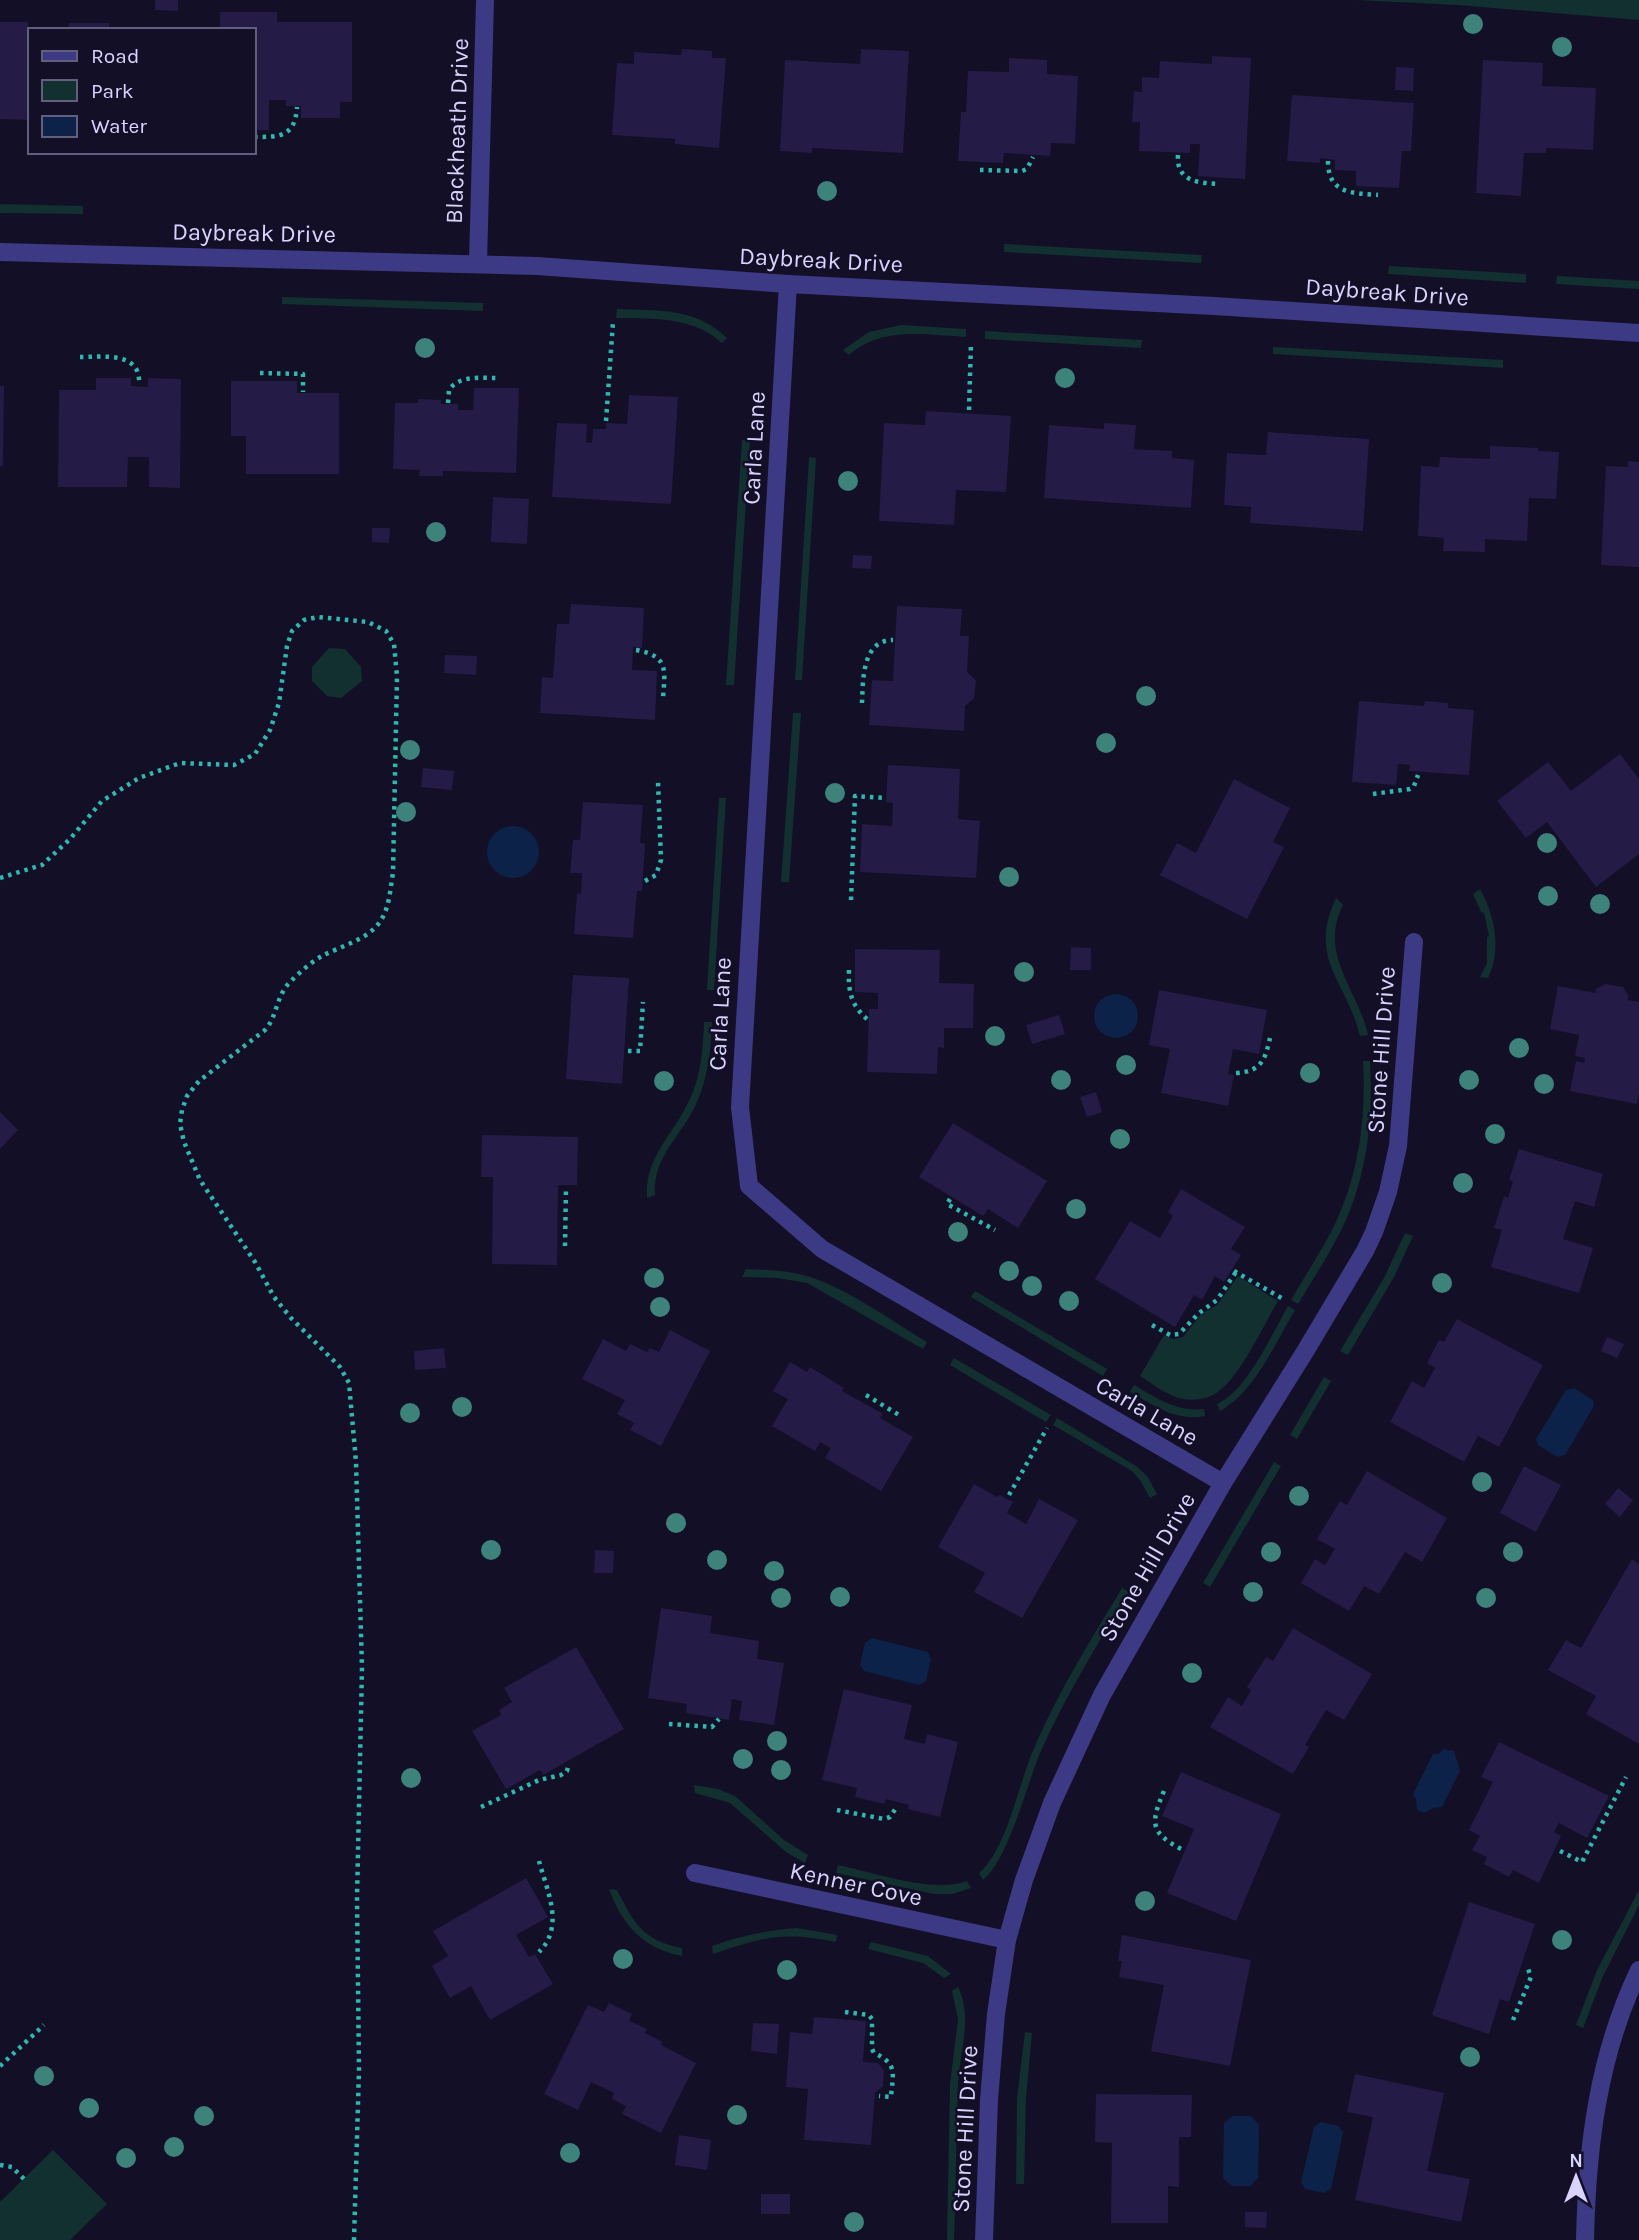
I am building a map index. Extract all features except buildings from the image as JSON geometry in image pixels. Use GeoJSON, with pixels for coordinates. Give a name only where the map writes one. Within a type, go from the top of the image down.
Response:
{"type":"FeatureCollection","features":[{"type":"Feature","properties":{"kind":"street","name":"Blackheath Drive"},"geometry":{"type":"LineString","coordinates":[[478,263],[485,0]]}},
{"type":"Feature","properties":{"kind":"street","name":"Daybreak Drive"},"geometry":{"type":"LineString","coordinates":[[0,252],[478,263],[788,284],[1639,332]]}},
{"type":"Feature","properties":{"kind":"street","name":"Carla Lane"},"geometry":{"type":"LineString","coordinates":[[788,284],[740,1107],[749,1186],[822,1248],[1223,1483]]}},
{"type":"Feature","properties":{"kind":"street","name":"Stone Hill Drive"},"geometry":{"type":"LineString","coordinates":[[984,2240],[990,2068],[1007,1940],[1024,1880],[1074,1753],[1102,1695],[1223,1483],[1365,1251],[1383,1209],[1398,1146],[1414,942]]}},
{"type":"Feature","properties":{"kind":"street","name":"Kenner Cove"},"geometry":{"type":"LineString","coordinates":[[695,1873],[1007,1940]]}},
{"type":"Feature","properties":{"kind":"street"},"geometry":{"type":"LineString","coordinates":[[1585,2240],[1586,2186],[1595,2108],[1608,2052],[1639,1970]]}},
{"type":"Feature","properties":{"kind":"path"},"geometry":{"type":"LineString","coordinates":[[256,137],[281,136],[289,131],[295,125],[297,107]]}},
{"type":"Feature","properties":{"kind":"path"},"geometry":{"type":"LineString","coordinates":[[1178,155],[1179,169],[1183,175],[1200,183],[1220,184]]}},
{"type":"Feature","properties":{"kind":"path"},"geometry":{"type":"LineString","coordinates":[[980,170],[1022,171],[1027,169],[1033,157]]}},
{"type":"Feature","properties":{"kind":"path"},"geometry":{"type":"LineString","coordinates":[[1328,161],[1331,179],[1343,191],[1378,195]]}},
{"type":"Feature","properties":{"kind":"path"},"geometry":{"type":"LineString","coordinates":[[606,421],[613,322]]}},
{"type":"Feature","properties":{"kind":"path"},"geometry":{"type":"LineString","coordinates":[[969,410],[971,343]]}},
{"type":"Feature","properties":{"kind":"path"},"geometry":{"type":"LineString","coordinates":[[80,357],[124,359],[132,362],[137,369],[139,384]]}},
{"type":"Feature","properties":{"kind":"path"},"geometry":{"type":"LineString","coordinates":[[260,373],[303,374],[303,392]]}},
{"type":"Feature","properties":{"kind":"path"},"geometry":{"type":"LineString","coordinates":[[448,403],[449,390],[459,381],[497,379]]}},
{"type":"Feature","properties":{"kind":"path"},"geometry":{"type":"LineString","coordinates":[[0,878],[42,865],[70,839],[102,801],[139,778],[180,763],[234,765],[256,754],[270,730],[279,704],[287,646],[292,631],[304,620],[318,617],[368,622],[386,631],[394,644],[397,676],[393,873],[388,904],[381,921],[372,930],[319,958],[290,982],[282,993],[273,1021],[265,1030],[199,1081],[187,1096],[181,1110],[180,1124],[184,1142],[200,1180],[255,1262],[274,1297],[340,1367],[349,1383],[356,1462],[362,1668],[354,2240]]}},
{"type":"Feature","properties":{"kind":"path"},"geometry":{"type":"LineString","coordinates":[[862,703],[866,664],[871,650],[876,643],[892,640]]}},
{"type":"Feature","properties":{"kind":"path"},"geometry":{"type":"LineString","coordinates":[[636,650],[649,652],[659,658],[664,666],[663,698]]}},
{"type":"Feature","properties":{"kind":"path"},"geometry":{"type":"LineString","coordinates":[[1373,794],[1410,789],[1418,775]]}},
{"type":"Feature","properties":{"kind":"path"},"geometry":{"type":"LineString","coordinates":[[645,881],[656,875],[661,860],[658,782]]}},
{"type":"Feature","properties":{"kind":"path"},"geometry":{"type":"LineString","coordinates":[[851,900],[855,796],[884,799]]}},
{"type":"Feature","properties":{"kind":"path"},"geometry":{"type":"LineString","coordinates":[[849,970],[850,996],[859,1012],[867,1019]]}},
{"type":"Feature","properties":{"kind":"path"},"geometry":{"type":"LineString","coordinates":[[628,1051],[640,1051],[643,1002]]}},
{"type":"Feature","properties":{"kind":"path"},"geometry":{"type":"LineString","coordinates":[[1236,1073],[1254,1070],[1260,1065],[1266,1055],[1271,1034]]}},
{"type":"Feature","properties":{"kind":"path"},"geometry":{"type":"LineString","coordinates":[[565,1246],[566,1187]]}},
{"type":"Feature","properties":{"kind":"path"},"geometry":{"type":"LineString","coordinates":[[950,1199],[947,1204],[995,1230]]}},
{"type":"Feature","properties":{"kind":"path"},"geometry":{"type":"LineString","coordinates":[[1152,1325],[1170,1335],[1179,1335],[1199,1313],[1217,1300],[1235,1272],[1285,1300]]}},
{"type":"Feature","properties":{"kind":"path"},"geometry":{"type":"LineString","coordinates":[[866,1395],[899,1415]]}},
{"type":"Feature","properties":{"kind":"path"},"geometry":{"type":"LineString","coordinates":[[1009,1494],[1047,1428]]}},
{"type":"Feature","properties":{"kind":"path"},"geometry":{"type":"LineString","coordinates":[[669,1724],[712,1727],[719,1719]]}},
{"type":"Feature","properties":{"kind":"path"},"geometry":{"type":"LineString","coordinates":[[481,1807],[539,1780],[561,1775],[567,1771],[569,1763]]}},
{"type":"Feature","properties":{"kind":"path"},"geometry":{"type":"LineString","coordinates":[[1560,1851],[1582,1862],[1626,1777]]}},
{"type":"Feature","properties":{"kind":"path"},"geometry":{"type":"LineString","coordinates":[[1164,1791],[1154,1824],[1163,1838],[1181,1849]]}},
{"type":"Feature","properties":{"kind":"path"},"geometry":{"type":"LineString","coordinates":[[837,1810],[884,1819],[890,1817],[896,1808]]}},
{"type":"Feature","properties":{"kind":"path"},"geometry":{"type":"LineString","coordinates":[[539,1861],[554,1916],[551,1936],[539,1952]]}},
{"type":"Feature","properties":{"kind":"path"},"geometry":{"type":"LineString","coordinates":[[1513,2020],[1531,1977],[1527,1966]]}},
{"type":"Feature","properties":{"kind":"path"},"geometry":{"type":"LineString","coordinates":[[845,2012],[869,2015],[872,2019],[872,2049],[891,2063],[891,2097],[879,2096]]}},
{"type":"Feature","properties":{"kind":"path"},"geometry":{"type":"LineString","coordinates":[[0,2066],[44,2025]]}},
{"type":"Feature","properties":{"kind":"path"},"geometry":{"type":"LineString","coordinates":[[0,2165],[12,2167],[24,2179]]}},
{"type":"Feature","properties":{"kind":"green space"},"geometry":{"type":"Polygon","coordinates":[[[1356,0],[1639,0],[1639,20],[1458,5],[1356,0]]]}},
{"type":"Feature","properties":{"kind":"green space"},"geometry":{"type":"Polygon","coordinates":[[[0,204],[83,206],[83,214],[0,213],[0,204]]]}},
{"type":"Feature","properties":{"kind":"green space"},"geometry":{"type":"Polygon","coordinates":[[[1004,244],[1202,255],[1201,263],[1004,252],[1004,244]]]}},
{"type":"Feature","properties":{"kind":"green space"},"geometry":{"type":"Polygon","coordinates":[[[1389,266],[1526,274],[1526,283],[1388,274],[1389,266]]]}},
{"type":"Feature","properties":{"kind":"green space"},"geometry":{"type":"Polygon","coordinates":[[[1557,276],[1639,281],[1639,289],[1556,284],[1557,276]]]}},
{"type":"Feature","properties":{"kind":"green space"},"geometry":{"type":"Polygon","coordinates":[[[282,297],[483,303],[483,311],[282,304],[282,297]]]}},
{"type":"Feature","properties":{"kind":"green space"},"geometry":{"type":"Polygon","coordinates":[[[617,309],[662,311],[689,316],[715,328],[727,338],[722,343],[710,334],[685,323],[616,318],[617,309]]]}},
{"type":"Feature","properties":{"kind":"green space"},"geometry":{"type":"Polygon","coordinates":[[[901,325],[966,329],[966,337],[904,334],[876,340],[849,355],[843,350],[869,332],[901,325]]]}},
{"type":"Feature","properties":{"kind":"green space"},"geometry":{"type":"Polygon","coordinates":[[[985,331],[1142,340],[1141,348],[985,339],[985,331]]]}},
{"type":"Feature","properties":{"kind":"green space"},"geometry":{"type":"Polygon","coordinates":[[[1273,347],[1503,360],[1503,368],[1273,354],[1273,347]]]}},
{"type":"Feature","properties":{"kind":"green space"},"geometry":{"type":"Polygon","coordinates":[[[742,440],[750,441],[734,685],[726,685],[742,440]]]}},
{"type":"Feature","properties":{"kind":"green space"},"geometry":{"type":"Polygon","coordinates":[[[809,457],[816,458],[802,680],[795,680],[809,457]]]}},
{"type":"Feature","properties":{"kind":"green space"},"geometry":{"type":"Polygon","coordinates":[[[329,648],[345,649],[361,667],[362,681],[341,698],[327,696],[312,681],[312,667],[329,648]]]}},
{"type":"Feature","properties":{"kind":"green space"},"geometry":{"type":"Polygon","coordinates":[[[793,713],[801,713],[789,882],[781,882],[793,713]]]}},
{"type":"Feature","properties":{"kind":"green space"},"geometry":{"type":"Polygon","coordinates":[[[719,798],[726,798],[714,990],[707,990],[719,798]]]}},
{"type":"Feature","properties":{"kind":"green space"},"geometry":{"type":"Polygon","coordinates":[[[1480,889],[1490,910],[1495,933],[1495,956],[1488,978],[1480,977],[1487,963],[1489,936],[1484,913],[1473,894],[1480,889]]]}},
{"type":"Feature","properties":{"kind":"green space"},"geometry":{"type":"Polygon","coordinates":[[[1336,898],[1343,905],[1336,923],[1337,956],[1368,1035],[1360,1036],[1327,954],[1328,919],[1336,898]]]}},
{"type":"Feature","properties":{"kind":"green space"},"geometry":{"type":"Polygon","coordinates":[[[704,1022],[712,1022],[708,1063],[701,1093],[691,1114],[663,1157],[655,1181],[655,1195],[647,1198],[650,1171],[689,1101],[699,1073],[704,1022]]]}},
{"type":"Feature","properties":{"kind":"green space"},"geometry":{"type":"Polygon","coordinates":[[[1363,1061],[1370,1061],[1371,1102],[1359,1182],[1341,1231],[1298,1304],[1291,1300],[1334,1226],[1352,1178],[1362,1120],[1363,1061]]]}},
{"type":"Feature","properties":{"kind":"green space"},"geometry":{"type":"Polygon","coordinates":[[[1405,1233],[1413,1236],[1394,1277],[1348,1355],[1340,1351],[1384,1278],[1405,1233]]]}},
{"type":"Feature","properties":{"kind":"green space"},"geometry":{"type":"Polygon","coordinates":[[[746,1269],[794,1273],[825,1282],[927,1342],[923,1349],[807,1283],[778,1278],[742,1277],[746,1269]]]}},
{"type":"Feature","properties":{"kind":"green space"},"geometry":{"type":"Polygon","coordinates":[[[1238,1276],[1278,1301],[1243,1362],[1227,1384],[1211,1396],[1188,1400],[1166,1393],[1140,1376],[1164,1335],[1173,1339],[1183,1337],[1201,1314],[1217,1305],[1238,1276]]]}},
{"type":"Feature","properties":{"kind":"green space"},"geometry":{"type":"Polygon","coordinates":[[[975,1291],[1107,1369],[1103,1376],[971,1297],[975,1291]]]}},
{"type":"Feature","properties":{"kind":"green space"},"geometry":{"type":"Polygon","coordinates":[[[1288,1306],[1295,1310],[1254,1380],[1232,1403],[1220,1411],[1217,1404],[1239,1387],[1249,1374],[1288,1306]]]}},
{"type":"Feature","properties":{"kind":"green space"},"geometry":{"type":"Polygon","coordinates":[[[954,1358],[1051,1415],[1046,1422],[950,1365],[954,1358]]]}},
{"type":"Feature","properties":{"kind":"green space"},"geometry":{"type":"Polygon","coordinates":[[[1324,1377],[1331,1381],[1297,1439],[1290,1435],[1324,1377]]]}},
{"type":"Feature","properties":{"kind":"green space"},"geometry":{"type":"Polygon","coordinates":[[[1134,1385],[1176,1406],[1204,1409],[1205,1416],[1184,1417],[1166,1411],[1130,1392],[1134,1385]]]}},
{"type":"Feature","properties":{"kind":"green space"},"geometry":{"type":"Polygon","coordinates":[[[1057,1418],[1136,1466],[1147,1476],[1157,1494],[1150,1498],[1132,1471],[1053,1425],[1057,1418]]]}},
{"type":"Feature","properties":{"kind":"green space"},"geometry":{"type":"Polygon","coordinates":[[[1274,1462],[1281,1466],[1210,1587],[1203,1583],[1274,1462]]]}},
{"type":"Feature","properties":{"kind":"green space"},"geometry":{"type":"Polygon","coordinates":[[[1122,1588],[1129,1592],[1060,1712],[1040,1753],[1009,1839],[1001,1856],[983,1880],[979,1873],[997,1849],[1004,1834],[1041,1731],[1122,1588]]]}},
{"type":"Feature","properties":{"kind":"green space"},"geometry":{"type":"Polygon","coordinates":[[[694,1785],[718,1789],[735,1796],[784,1840],[808,1855],[805,1863],[786,1852],[730,1803],[695,1793],[694,1785]]]}},
{"type":"Feature","properties":{"kind":"green space"},"geometry":{"type":"Polygon","coordinates":[[[838,1865],[922,1883],[939,1885],[967,1881],[971,1888],[952,1894],[934,1894],[836,1873],[838,1865]]]}},
{"type":"Feature","properties":{"kind":"green space"},"geometry":{"type":"Polygon","coordinates":[[[609,1889],[617,1890],[634,1920],[648,1935],[668,1945],[682,1948],[682,1956],[656,1948],[636,1933],[621,1914],[609,1889]]]}},
{"type":"Feature","properties":{"kind":"green space"},"geometry":{"type":"Polygon","coordinates":[[[1639,1890],[1639,1905],[1603,1976],[1583,2028],[1576,2025],[1597,1970],[1639,1890]]]}},
{"type":"Feature","properties":{"kind":"green space"},"geometry":{"type":"Polygon","coordinates":[[[797,1928],[837,1935],[836,1942],[787,1936],[746,1943],[713,1954],[712,1946],[723,1942],[797,1928]]]}},
{"type":"Feature","properties":{"kind":"green space"},"geometry":{"type":"Polygon","coordinates":[[[871,1942],[928,1956],[951,1974],[944,1978],[923,1963],[868,1949],[871,1942]]]}},
{"type":"Feature","properties":{"kind":"green space"},"geometry":{"type":"Polygon","coordinates":[[[958,1987],[965,2010],[965,2022],[958,2083],[954,2240],[947,2240],[950,2084],[958,2019],[952,1991],[958,1987]]]}},
{"type":"Feature","properties":{"kind":"green space"},"geometry":{"type":"Polygon","coordinates":[[[1025,2032],[1032,2033],[1026,2098],[1024,2184],[1016,2184],[1017,2098],[1025,2032]]]}},
{"type":"Feature","properties":{"kind":"green space"},"geometry":{"type":"Polygon","coordinates":[[[53,2150],[107,2204],[70,2240],[0,2240],[0,2202],[53,2150]]]}},
{"type":"Feature","properties":{"kind":"water"},"geometry":{"type":"Polygon","coordinates":[[[513,826],[523,828],[531,834],[537,842],[537,862],[531,870],[523,876],[513,878],[503,876],[495,870],[489,862],[487,852],[489,842],[495,834],[503,828],[513,826]]]}},
{"type":"Feature","properties":{"kind":"water"},"geometry":{"type":"Polygon","coordinates":[[[1116,994],[1125,995],[1132,1000],[1137,1007],[1137,1025],[1132,1032],[1125,1037],[1116,1038],[1107,1037],[1100,1032],[1095,1025],[1094,1016],[1095,1007],[1100,1000],[1107,995],[1116,994]]]}},
{"type":"Feature","properties":{"kind":"water"},"geometry":{"type":"Polygon","coordinates":[[[1574,1388],[1593,1400],[1594,1406],[1565,1455],[1557,1457],[1538,1445],[1536,1439],[1566,1390],[1574,1388]]]}},
{"type":"Feature","properties":{"kind":"water"},"geometry":{"type":"Polygon","coordinates":[[[872,1638],[928,1652],[931,1659],[926,1681],[919,1685],[864,1671],[860,1665],[865,1643],[872,1638]]]}},
{"type":"Feature","properties":{"kind":"water"},"geometry":{"type":"Polygon","coordinates":[[[1444,1749],[1454,1751],[1460,1771],[1442,1807],[1424,1812],[1417,1810],[1413,1794],[1433,1754],[1444,1749]]]}},
{"type":"Feature","properties":{"kind":"water"},"geometry":{"type":"Polygon","coordinates":[[[1233,2116],[1251,2116],[1259,2125],[1258,2178],[1250,2186],[1232,2186],[1223,2178],[1224,2123],[1233,2116]]]}},
{"type":"Feature","properties":{"kind":"water"},"geometry":{"type":"Polygon","coordinates":[[[1321,2122],[1339,2126],[1343,2133],[1331,2189],[1324,2193],[1305,2189],[1301,2182],[1314,2127],[1321,2122]]]}}]}
